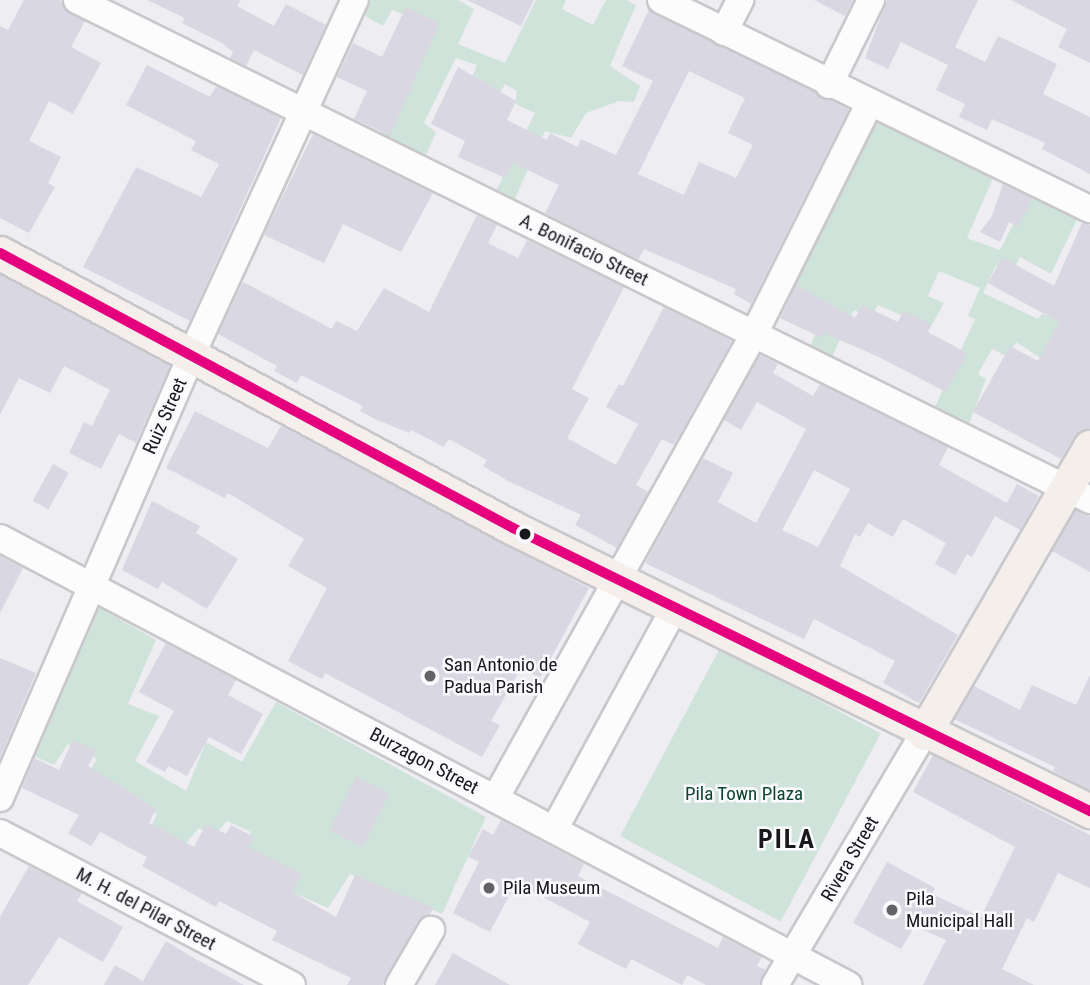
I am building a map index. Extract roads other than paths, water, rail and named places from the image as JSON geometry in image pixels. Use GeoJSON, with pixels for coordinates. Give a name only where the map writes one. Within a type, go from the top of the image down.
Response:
{"type":"FeatureCollection","features":[{"type":"Feature","properties":{"kind":"main road"},"geometry":{"type":"LineString","coordinates":[[0,253],[618,581],[924,733],[1090,811]]}},
{"type":"Feature","properties":{"kind":"main road"},"geometry":{"type":"LineString","coordinates":[[924,733],[1078,494],[1090,447]]}},
{"type":"Feature","properties":{"kind":"street","name":"A. Bonifacio Street"},"geometry":{"type":"LineString","coordinates":[[77,0],[1078,494]]}},
{"type":"Feature","properties":{"kind":"street","name":"Ruiz Street"},"geometry":{"type":"LineString","coordinates":[[0,797],[191,356],[355,0]]}},
{"type":"Feature","properties":{"kind":"street"},"geometry":{"type":"LineString","coordinates":[[661,0],[829,85],[1090,209]]}},
{"type":"Feature","properties":{"kind":"street"},"geometry":{"type":"LineString","coordinates":[[724,32],[740,0]]}},
{"type":"Feature","properties":{"kind":"street"},"geometry":{"type":"LineString","coordinates":[[829,85],[871,0]]}},
{"type":"Feature","properties":{"kind":"street"},"geometry":{"type":"LineString","coordinates":[[495,799],[754,334],[869,104]]}},
{"type":"Feature","properties":{"kind":"street","name":"Burzagon Street"},"geometry":{"type":"LineString","coordinates":[[0,538],[555,828],[848,985]]}},
{"type":"Feature","properties":{"kind":"street"},"geometry":{"type":"LineString","coordinates":[[555,828],[674,609]]}},
{"type":"Feature","properties":{"kind":"street","name":"Rivera Street"},"geometry":{"type":"LineString","coordinates":[[775,985],[924,733]]}},
{"type":"Feature","properties":{"kind":"street","name":"M. H. del Pilar Street"},"geometry":{"type":"LineString","coordinates":[[0,833],[292,985]]}},
{"type":"Feature","properties":{"kind":"street"},"geometry":{"type":"LineString","coordinates":[[399,985],[431,930]]}},
{"type":"Feature","properties":{"kind":"place","name":"San Antonio de Padua Parish"},"geometry":{"type":"Point","coordinates":[430,676]}},
{"type":"Feature","properties":{"kind":"place","name":"Pila Museum"},"geometry":{"type":"Point","coordinates":[489,888]}},
{"type":"Feature","properties":{"kind":"place","name":"Pila Municipal Hall"},"geometry":{"type":"Point","coordinates":[892,910]}},
{"type":"Feature","properties":{"kind":"district","name":"PILA"},"geometry":{"type":"Point","coordinates":[787,840]}},
{"type":"Feature","properties":{"kind":"park label","name":"Pila Town Plaza"},"geometry":{"type":"Point","coordinates":[744,794]}}]}
